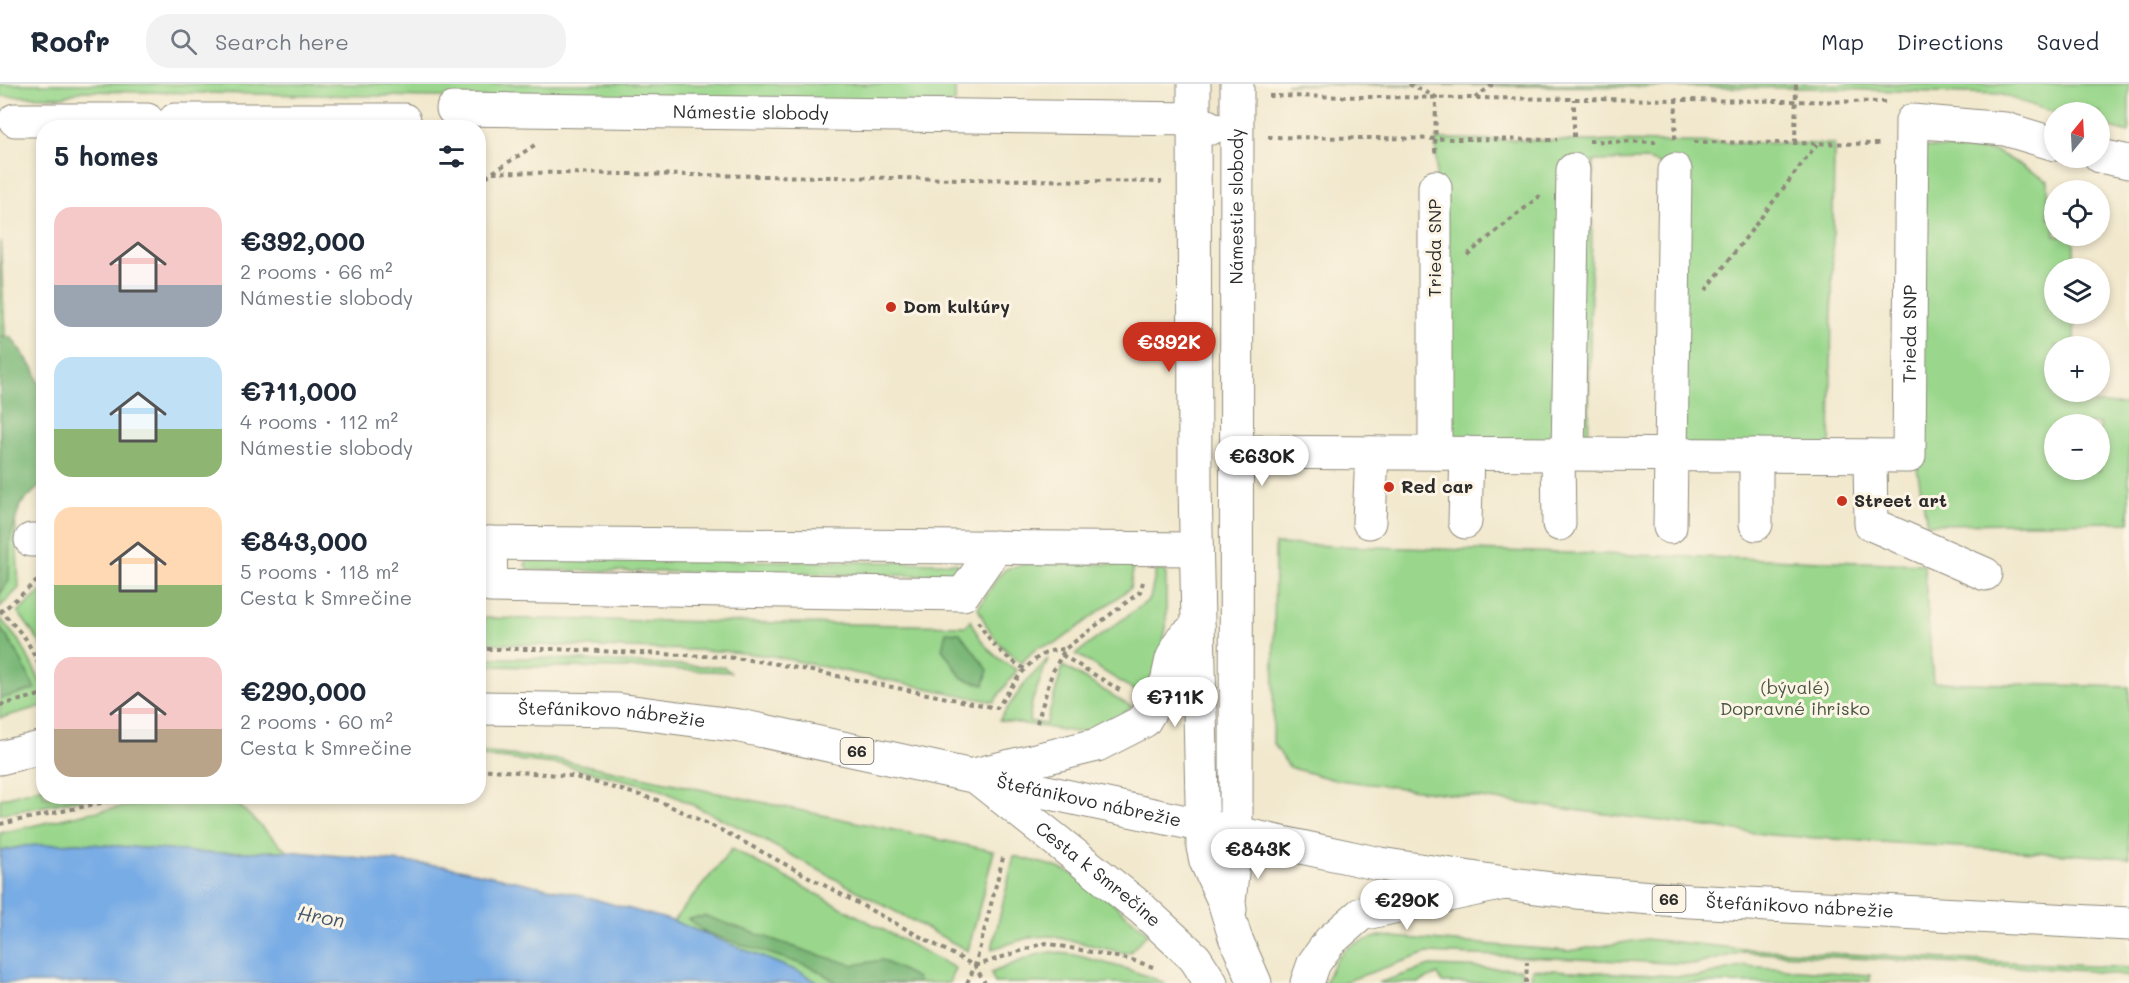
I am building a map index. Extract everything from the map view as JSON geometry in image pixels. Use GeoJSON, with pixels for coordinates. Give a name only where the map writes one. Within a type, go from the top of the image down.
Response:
{"type":"FeatureCollection","features":[{"type":"Feature","properties":{"kind":"street"},"geometry":{"type":"LineString","coordinates":[[1194,84],[1196,549],[1203,847],[1206,861],[1255,983]]}},
{"type":"Feature","properties":{"kind":"street","name":"Námestie slobody"},"geometry":{"type":"LineString","coordinates":[[1236,834],[1238,140],[1250,90]]}},
{"type":"Feature","properties":{"kind":"street","name":"Námestie slobody"},"geometry":{"type":"LineString","coordinates":[[453,110],[1193,119]]}},
{"type":"Feature","properties":{"kind":"street"},"geometry":{"type":"LineString","coordinates":[[1901,112],[1934,122],[2005,129],[2044,141]]}},
{"type":"Feature","properties":{"kind":"street","name":"Trieda SNP"},"geometry":{"type":"LineString","coordinates":[[1237,452],[1909,456],[1901,112]]}},
{"type":"Feature","properties":{"kind":"street"},"geometry":{"type":"LineString","coordinates":[[1193,119],[1238,140]]}},
{"type":"Feature","properties":{"kind":"street"},"geometry":{"type":"LineString","coordinates":[[15,120],[404,120]]}},
{"type":"Feature","properties":{"kind":"street"},"geometry":{"type":"LineString","coordinates":[[2110,158],[2129,162]]}},
{"type":"Feature","properties":{"kind":"street"},"geometry":{"type":"LineString","coordinates":[[1559,524],[1573,170]]}},
{"type":"Feature","properties":{"kind":"street"},"geometry":{"type":"LineString","coordinates":[[1671,527],[1675,170]]}},
{"type":"Feature","properties":{"kind":"street","name":"Trieda SNP"},"geometry":{"type":"LineString","coordinates":[[1435,187],[1435,453]]}},
{"type":"Feature","properties":{"kind":"street"},"geometry":{"type":"LineString","coordinates":[[1369,522],[1372,453]]}},
{"type":"Feature","properties":{"kind":"street"},"geometry":{"type":"LineString","coordinates":[[1465,522],[1467,453]]}},
{"type":"Feature","properties":{"kind":"street"},"geometry":{"type":"LineString","coordinates":[[1756,455],[1756,524]]}},
{"type":"Feature","properties":{"kind":"street"},"geometry":{"type":"LineString","coordinates":[[1870,456],[1871,524],[1985,574]]}},
{"type":"Feature","properties":{"kind":"street"},"geometry":{"type":"LineString","coordinates":[[486,543],[1196,549]]}},
{"type":"Feature","properties":{"kind":"street"},"geometry":{"type":"LineString","coordinates":[[486,555],[491,586],[963,594],[996,547]]}},
{"type":"Feature","properties":{"kind":"street"},"geometry":{"type":"LineString","coordinates":[[974,775],[1097,745],[1144,721],[1167,682],[1172,659],[1182,639],[1198,626]]}},
{"type":"Feature","properties":{"kind":"street","name":"Štefánikovo nábrežie"},"geometry":{"type":"LineString","coordinates":[[486,708],[618,710],[740,726],[974,775],[1203,828],[1380,864],[1504,884],[1690,901],[2129,924]]}},
{"type":"Feature","properties":{"kind":"street"},"geometry":{"type":"LineString","coordinates":[[0,758],[36,749]]}},
{"type":"Feature","properties":{"kind":"street","name":"Cesta k Smrečine"},"geometry":{"type":"LineString","coordinates":[[974,775],[1141,908],[1195,958],[1211,983]]}},
{"type":"Feature","properties":{"kind":"street"},"geometry":{"type":"LineString","coordinates":[[1232,927],[1229,902],[1236,834]]}},
{"type":"Feature","properties":{"kind":"street"},"geometry":{"type":"LineString","coordinates":[[1307,983],[1314,963],[1330,941],[1361,914],[1504,884]]}},
{"type":"Feature","properties":{"kind":"path"},"geometry":{"type":"LineString","coordinates":[[1409,84],[1436,97]]}},
{"type":"Feature","properties":{"kind":"path"},"geometry":{"type":"LineString","coordinates":[[1476,98],[1493,84]]}},
{"type":"Feature","properties":{"kind":"path"},"geometry":{"type":"LineString","coordinates":[[1795,143],[1796,84]]}},
{"type":"Feature","properties":{"kind":"path"},"geometry":{"type":"LineString","coordinates":[[1250,90],[1476,98],[1796,101],[1901,112]]}},
{"type":"Feature","properties":{"kind":"path"},"geometry":{"type":"LineString","coordinates":[[1435,187],[1436,97]]}},
{"type":"Feature","properties":{"kind":"path"},"geometry":{"type":"LineString","coordinates":[[1435,280],[1573,170],[1574,99]]}},
{"type":"Feature","properties":{"kind":"path"},"geometry":{"type":"LineString","coordinates":[[1675,170],[1676,100]]}},
{"type":"Feature","properties":{"kind":"path"},"geometry":{"type":"LineString","coordinates":[[1673,333],[1817,144]]}},
{"type":"Feature","properties":{"kind":"path"},"geometry":{"type":"LineString","coordinates":[[494,172],[1163,182]]}},
{"type":"Feature","properties":{"kind":"path"},"geometry":{"type":"LineString","coordinates":[[1037,723],[1043,698],[1065,649],[1140,592],[1143,581]]}},
{"type":"Feature","properties":{"kind":"path"},"geometry":{"type":"LineString","coordinates":[[36,582],[1,611],[26,639],[36,658]]}},
{"type":"Feature","properties":{"kind":"path"},"geometry":{"type":"LineString","coordinates":[[963,594],[985,634],[1000,652],[1025,669]]}},
{"type":"Feature","properties":{"kind":"path"},"geometry":{"type":"LineString","coordinates":[[486,649],[555,649],[726,657],[772,663],[997,708],[1025,669],[1046,652],[1065,649]]}},
{"type":"Feature","properties":{"kind":"path"},"geometry":{"type":"LineString","coordinates":[[1062,655],[1151,709]]}},
{"type":"Feature","properties":{"kind":"path"},"geometry":{"type":"LineString","coordinates":[[0,705],[36,696]]}},
{"type":"Feature","properties":{"kind":"path"},"geometry":{"type":"LineString","coordinates":[[486,770],[572,776],[657,800],[725,832],[975,966],[985,983]]}},
{"type":"Feature","properties":{"kind":"path"},"geometry":{"type":"LineString","coordinates":[[0,824],[96,804]]}},
{"type":"Feature","properties":{"kind":"path"},"geometry":{"type":"LineString","coordinates":[[967,983],[975,966],[1004,854]]}},
{"type":"Feature","properties":{"kind":"path"},"geometry":{"type":"LineString","coordinates":[[975,966],[1046,943],[1132,960],[1162,970]]}},
{"type":"Feature","properties":{"kind":"path"},"geometry":{"type":"LineString","coordinates":[[1526,983],[1527,962]]}},
{"type":"Feature","properties":{"kind":"shaded area"},"geometry":{"type":"Polygon","coordinates":[[[1756,973],[1897,983],[1704,983],[1756,973]]]}},
{"type":"Feature","properties":{"kind":"green space"},"geometry":{"type":"Polygon","coordinates":[[[0,84],[955,84],[955,103],[82,91],[63,97],[0,96],[0,84]]]}},
{"type":"Feature","properties":{"kind":"green space"},"geometry":{"type":"Polygon","coordinates":[[[1286,84],[2129,84],[2129,133],[2110,128],[2110,102],[2044,102],[2044,109],[1999,94],[1805,88],[1286,84]]]}},
{"type":"Feature","properties":{"kind":"green space"},"geometry":{"type":"Polygon","coordinates":[[[1436,139],[1834,144],[1830,455],[1671,455],[1675,170],[1648,160],[1593,161],[1588,454],[1435,453],[1436,139]]]}},
{"type":"Feature","properties":{"kind":"green space"},"geometry":{"type":"Polygon","coordinates":[[[1925,147],[1996,151],[2046,180],[2044,180],[2044,246],[2074,246],[2074,258],[2044,258],[2044,324],[2074,324],[2074,336],[2044,336],[2044,402],[2129,404],[2129,522],[1927,524],[1917,468],[1925,147]]]}},
{"type":"Feature","properties":{"kind":"green space"},"geometry":{"type":"Polygon","coordinates":[[[0,239],[19,588],[0,607],[0,239]]]}},
{"type":"Feature","properties":{"kind":"green space"},"geometry":{"type":"Polygon","coordinates":[[[0,336],[11,337],[36,375],[36,490],[20,505],[10,539],[9,581],[0,594],[0,336]]]}},
{"type":"Feature","properties":{"kind":"green space","name":"(bývalé) Dopravné ihrisko"},"geometry":{"type":"Polygon","coordinates":[[[1275,544],[1924,564],[1933,682],[2129,687],[2129,858],[1771,835],[1331,779],[1289,767],[1273,743],[1275,544]]]}},
{"type":"Feature","properties":{"kind":"green space"},"geometry":{"type":"Polygon","coordinates":[[[529,558],[956,563],[963,567],[956,576],[529,570],[525,564],[529,558]]]}},
{"type":"Feature","properties":{"kind":"green space"},"geometry":{"type":"Polygon","coordinates":[[[1024,564],[1134,564],[1130,588],[1057,643],[1038,647],[1021,663],[995,638],[978,608],[998,577],[1006,569],[1024,564]]]}},
{"type":"Feature","properties":{"kind":"green space"},"geometry":{"type":"Polygon","coordinates":[[[1163,569],[1166,575],[1166,628],[1159,662],[1143,696],[1076,654],[1150,599],[1156,571],[1163,569]]]}},
{"type":"Feature","properties":{"kind":"green space"},"geometry":{"type":"Polygon","coordinates":[[[36,596],[36,637],[18,612],[36,596]]]}},
{"type":"Feature","properties":{"kind":"green space"},"geometry":{"type":"Polygon","coordinates":[[[0,618],[22,645],[36,673],[36,708],[0,718],[0,618]]]}},
{"type":"Feature","properties":{"kind":"green space"},"geometry":{"type":"Polygon","coordinates":[[[486,618],[966,626],[970,620],[989,649],[1017,670],[994,702],[772,656],[723,651],[486,643],[486,618]]]}},
{"type":"Feature","properties":{"kind":"green space"},"geometry":{"type":"Polygon","coordinates":[[[0,627],[17,652],[35,689],[0,699],[0,627]]]}},
{"type":"Feature","properties":{"kind":"green space"},"geometry":{"type":"Polygon","coordinates":[[[946,632],[960,633],[988,670],[984,685],[962,678],[942,649],[946,632]]]}},
{"type":"Feature","properties":{"kind":"green space"},"geometry":{"type":"Polygon","coordinates":[[[486,658],[538,658],[724,667],[730,672],[486,666],[486,658]]]}},
{"type":"Feature","properties":{"kind":"green space"},"geometry":{"type":"Polygon","coordinates":[[[1048,659],[1032,702],[1029,721],[1046,724],[1063,666],[1132,707],[1105,726],[1076,732],[999,720],[1026,682],[1048,659]]]}},
{"type":"Feature","properties":{"kind":"green space"},"geometry":{"type":"Polygon","coordinates":[[[486,753],[561,760],[994,851],[968,951],[743,829],[657,788],[564,765],[486,757],[486,753]]]}},
{"type":"Feature","properties":{"kind":"green space"},"geometry":{"type":"Polygon","coordinates":[[[36,789],[36,804],[55,804],[0,814],[0,799],[36,789]]]}},
{"type":"Feature","properties":{"kind":"green space"},"geometry":{"type":"Polygon","coordinates":[[[140,804],[237,804],[287,851],[207,853],[78,843],[25,846],[0,851],[0,833],[87,813],[140,804]]]}},
{"type":"Feature","properties":{"kind":"green space"},"geometry":{"type":"Polygon","coordinates":[[[732,849],[955,968],[949,983],[819,983],[802,973],[673,921],[732,849]]]}},
{"type":"Feature","properties":{"kind":"green space"},"geometry":{"type":"Polygon","coordinates":[[[1014,856],[1053,866],[1083,878],[1148,933],[1130,952],[1125,953],[1051,936],[1031,937],[992,949],[1014,856]]]}},
{"type":"Feature","properties":{"kind":"green space"},"geometry":{"type":"Polygon","coordinates":[[[705,916],[854,965],[882,960],[917,978],[918,983],[838,983],[813,968],[704,932],[688,919],[705,916]]]}},
{"type":"Feature","properties":{"kind":"green space"},"geometry":{"type":"Polygon","coordinates":[[[1380,936],[1569,951],[1646,939],[1744,949],[2129,968],[2129,977],[2088,971],[1743,952],[1697,964],[1427,953],[1341,983],[1325,983],[1339,955],[1351,946],[1380,936]]]}},
{"type":"Feature","properties":{"kind":"green space"},"geometry":{"type":"Polygon","coordinates":[[[1052,952],[1075,955],[1127,969],[1166,983],[995,983],[991,973],[1035,955],[1052,952]]]}},
{"type":"Feature","properties":{"kind":"green space"},"geometry":{"type":"Polygon","coordinates":[[[1430,966],[1521,969],[1520,983],[1442,983],[1438,974],[1418,983],[1378,983],[1430,966]]]}},
{"type":"Feature","properties":{"kind":"green space"},"geometry":{"type":"Polygon","coordinates":[[[1745,966],[1870,975],[1870,981],[1822,979],[1783,983],[1531,983],[1532,969],[1697,977],[1745,966]]]}},
{"type":"Feature","properties":{"kind":"water","name":"Hron"},"geometry":{"type":"Polygon","coordinates":[[[78,843],[207,853],[287,851],[445,866],[576,894],[673,921],[802,973],[819,983],[0,983],[0,851],[25,846],[78,843]]]}},
{"type":"Feature","properties":{"kind":"place","name":"Dom kultúry"},"geometry":{"type":"Point","coordinates":[891,307]}},
{"type":"Feature","properties":{"kind":"place","name":"Red car"},"geometry":{"type":"Point","coordinates":[1389,487]}},
{"type":"Feature","properties":{"kind":"place","name":"Street art"},"geometry":{"type":"Point","coordinates":[1842,501]}}]}
